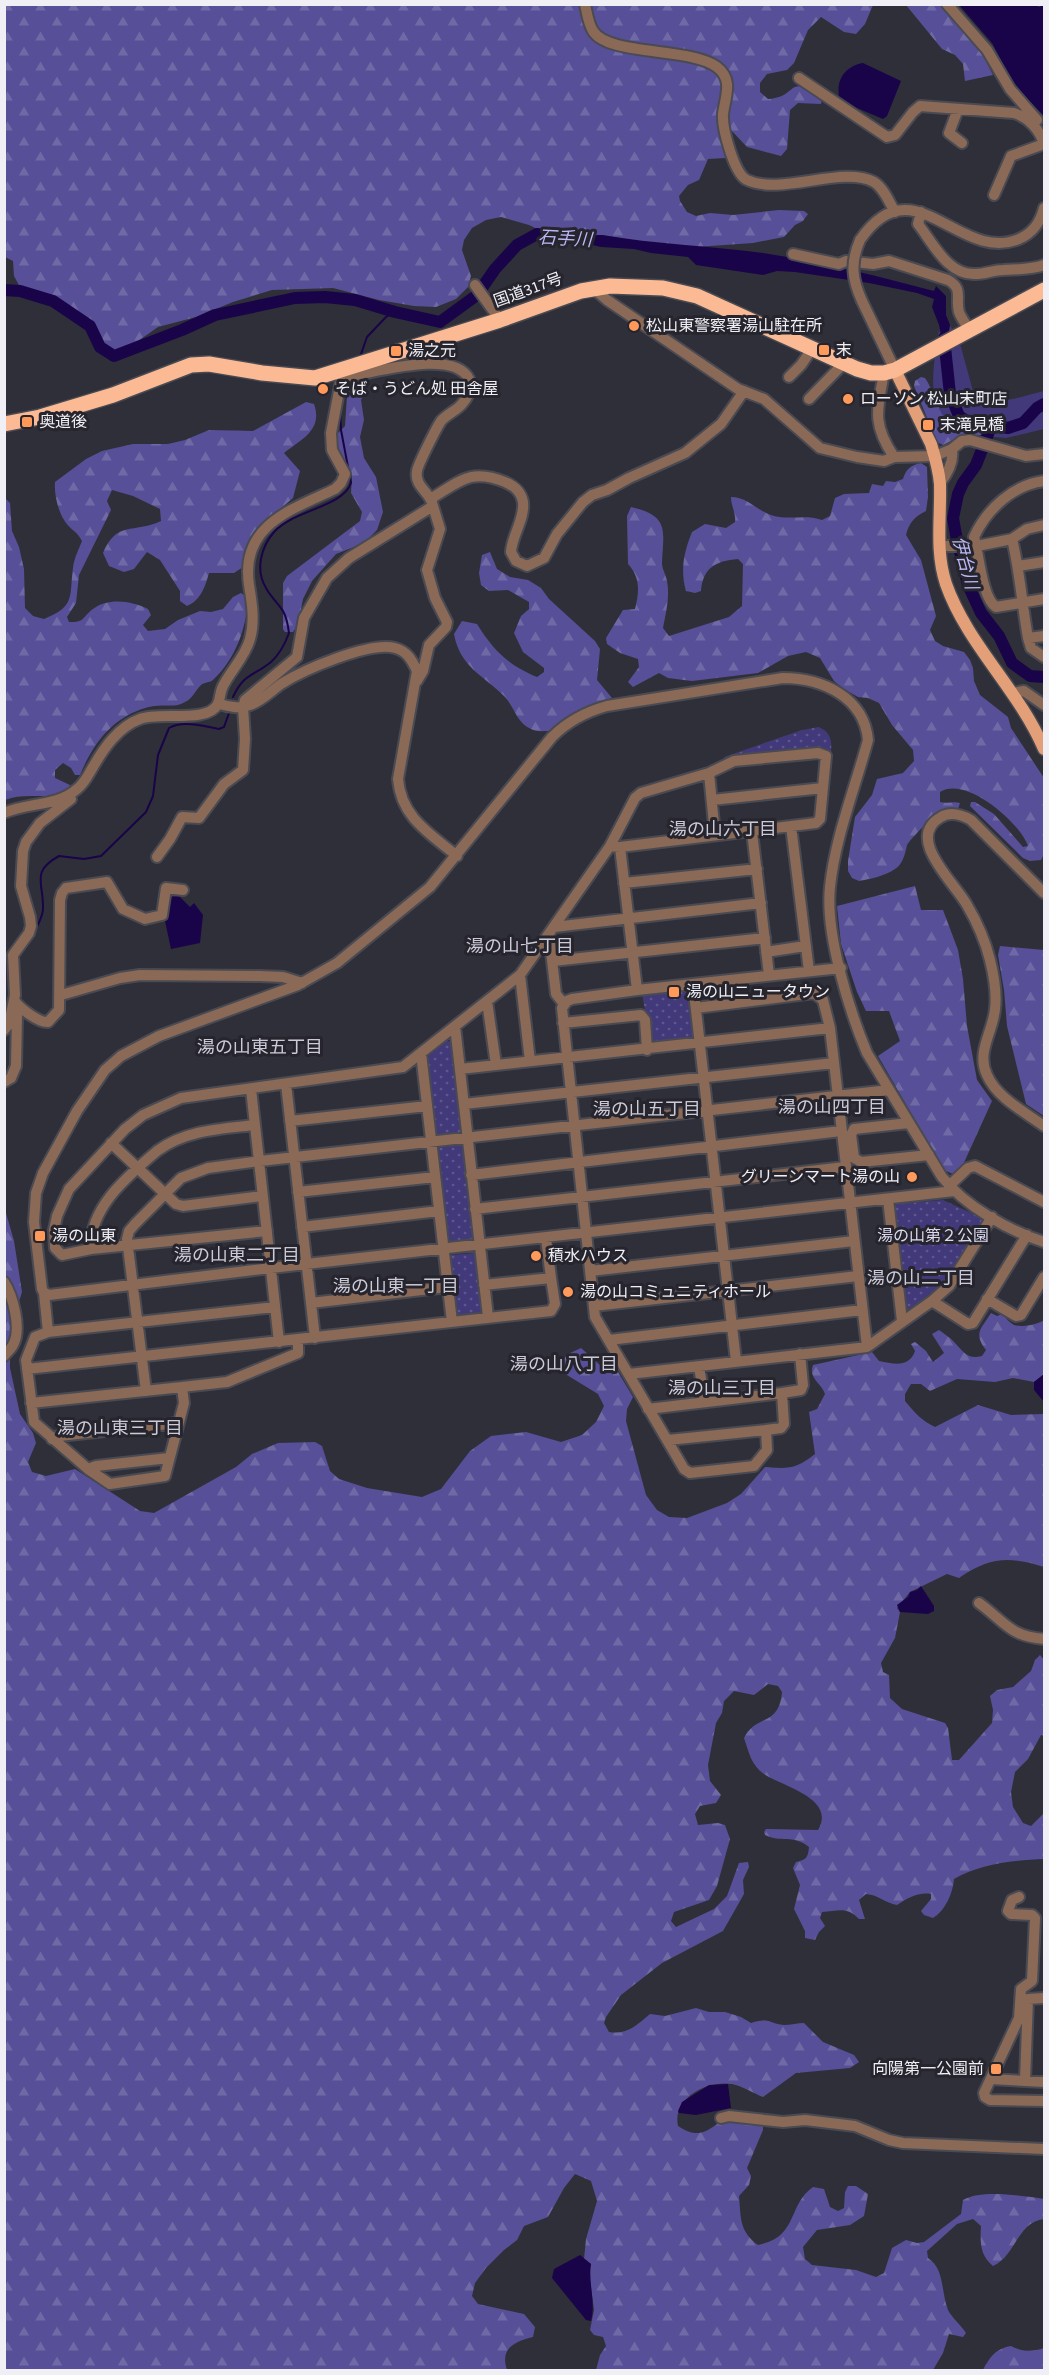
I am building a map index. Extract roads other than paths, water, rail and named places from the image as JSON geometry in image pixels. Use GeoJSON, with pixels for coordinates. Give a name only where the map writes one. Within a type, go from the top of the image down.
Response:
{"type":"FeatureCollection","features":[{"type":"Feature","properties":{"kind":"highway","name":"国道317号"},"geometry":{"type":"LineString","coordinates":[[4,424],[40,417],[113,395],[191,365],[209,364],[301,378],[342,373],[592,287],[646,286],[684,292],[844,363],[871,373],[889,371]]}},
{"type":"Feature","properties":{"kind":"highway"},"geometry":{"type":"LineString","coordinates":[[889,371],[923,356],[1044,290]]}},
{"type":"Feature","properties":{"kind":"main road"},"geometry":{"type":"LineString","coordinates":[[889,371],[935,456],[940,483],[942,569],[954,601],[1043,741]]}},
{"type":"Feature","properties":{"kind":"street"},"geometry":{"type":"LineString","coordinates":[[585,4],[592,30],[598,37],[616,45],[700,58],[723,73],[728,89],[723,115],[728,141],[737,172],[745,180],[778,184],[857,178],[873,182],[884,192],[895,212]]}},
{"type":"Feature","properties":{"kind":"street"},"geometry":{"type":"LineString","coordinates":[[947,4],[987,50],[1010,89],[1044,130]]}},
{"type":"Feature","properties":{"kind":"street"},"geometry":{"type":"LineString","coordinates":[[799,78],[887,137],[895,135],[920,106],[1014,113],[1023,116],[1032,124],[1044,144],[1011,156],[994,195]]}},
{"type":"Feature","properties":{"kind":"street"},"geometry":{"type":"LineString","coordinates":[[958,109],[949,133],[962,143]]}},
{"type":"Feature","properties":{"kind":"street"},"geometry":{"type":"LineString","coordinates":[[894,457],[880,433],[877,417],[889,371],[852,273],[855,252],[860,240],[876,221],[895,212],[921,212],[978,241],[998,244],[1012,242],[1033,231],[1040,222],[1044,208]]}},
{"type":"Feature","properties":{"kind":"street"},"geometry":{"type":"LineString","coordinates":[[921,212],[918,225],[941,257],[964,273],[978,274],[1044,265]]}},
{"type":"Feature","properties":{"kind":"street"},"geometry":{"type":"LineString","coordinates":[[793,254],[832,263],[846,261],[873,264],[889,261],[948,280],[955,284],[959,291],[959,312],[966,332]]}},
{"type":"Feature","properties":{"kind":"street"},"geometry":{"type":"LineString","coordinates":[[475,285],[500,320]]}},
{"type":"Feature","properties":{"kind":"street"},"geometry":{"type":"LineString","coordinates":[[592,287],[614,305],[738,389],[764,399],[820,448],[884,461],[894,457],[935,456],[952,449],[962,441],[978,441],[1019,454],[1033,456],[1044,454]]}},
{"type":"Feature","properties":{"kind":"street"},"geometry":{"type":"LineString","coordinates":[[789,376],[801,365],[812,349]]}},
{"type":"Feature","properties":{"kind":"street"},"geometry":{"type":"LineString","coordinates":[[4,813],[19,807],[62,799],[70,795],[84,782],[103,749],[124,727],[137,720],[156,715],[204,714],[218,703],[222,687],[245,653],[251,638],[253,604],[248,566],[251,551],[259,535],[273,520],[287,511],[335,489],[345,474],[332,450],[331,433],[342,373],[433,363],[456,367],[465,372],[471,385],[469,394],[457,409],[442,421],[417,469],[419,485],[433,502],[440,529],[427,570],[435,598],[447,622],[446,627],[429,645],[423,671],[415,683]]}},
{"type":"Feature","properties":{"kind":"street"},"geometry":{"type":"LineString","coordinates":[[809,399],[844,363]]}},
{"type":"Feature","properties":{"kind":"street"},"geometry":{"type":"LineString","coordinates":[[157,857],[182,817],[199,818],[224,784],[243,770],[245,739],[243,707],[248,697],[297,657],[304,618],[327,578],[349,558],[371,546],[380,537],[405,525],[465,478],[473,475],[488,476],[515,488],[523,500],[523,509],[511,552],[516,561],[527,566],[544,558],[557,534],[583,502],[592,495],[686,453],[721,424],[744,391]]}},
{"type":"Feature","properties":{"kind":"street"},"geometry":{"type":"LineString","coordinates":[[940,483],[952,462],[952,449]]}},
{"type":"Feature","properties":{"kind":"street"},"geometry":{"type":"LineString","coordinates":[[1044,482],[1032,483],[1015,492],[987,513],[975,537],[973,547],[991,604],[996,607],[1044,599]]}},
{"type":"Feature","properties":{"kind":"street"},"geometry":{"type":"LineString","coordinates":[[943,546],[973,547],[1012,539],[1028,529],[1044,525]]}},
{"type":"Feature","properties":{"kind":"street"},"geometry":{"type":"LineString","coordinates":[[1012,539],[1028,638],[1031,648],[1044,657]]}},
{"type":"Feature","properties":{"kind":"street"},"geometry":{"type":"LineString","coordinates":[[1018,566],[1044,562]]}},
{"type":"Feature","properties":{"kind":"street"},"geometry":{"type":"LineString","coordinates":[[1028,638],[1044,636]]}},
{"type":"Feature","properties":{"kind":"street"},"geometry":{"type":"LineString","coordinates":[[218,703],[243,707],[255,703],[281,684],[319,663],[373,649],[396,648],[405,653],[417,671],[398,778],[399,793],[403,805],[412,816],[457,856]]}},
{"type":"Feature","properties":{"kind":"street"},"geometry":{"type":"LineString","coordinates":[[48,1332],[35,1235],[36,1193],[43,1173],[68,1126],[83,1100],[105,1070],[121,1056],[159,1036],[302,983],[338,963],[418,899],[457,856],[564,724],[607,706],[783,678],[815,680],[858,709],[863,717],[868,740],[833,866],[829,913],[841,968],[860,1035],[877,1072],[952,1188],[969,1204],[1044,1242]]}},
{"type":"Feature","properties":{"kind":"street"},"geometry":{"type":"LineString","coordinates":[[1013,693],[1024,691],[1044,705]]}},
{"type":"Feature","properties":{"kind":"street"},"geometry":{"type":"LineString","coordinates":[[267,1231],[62,1255],[55,1248],[54,1230],[60,1208],[69,1189],[111,1143],[143,1115],[170,1102],[206,1094],[403,1067],[520,975],[615,847],[635,798],[641,793],[648,789],[708,773],[734,761],[823,753],[827,760],[820,819],[816,823],[615,847]]}},
{"type":"Feature","properties":{"kind":"street"},"geometry":{"type":"LineString","coordinates":[[708,773],[715,836]]}},
{"type":"Feature","properties":{"kind":"street"},"geometry":{"type":"LineString","coordinates":[[4,1082],[11,1078],[16,1066],[17,1004],[14,955],[29,933],[31,926],[21,885],[22,859],[26,842],[40,823],[86,786],[84,782]]}},
{"type":"Feature","properties":{"kind":"street"},"geometry":{"type":"LineString","coordinates":[[712,800],[824,788]]}},
{"type":"Feature","properties":{"kind":"street"},"geometry":{"type":"LineString","coordinates":[[1044,893],[971,820],[956,814],[947,814],[934,823],[927,837],[931,853],[966,904],[978,926],[992,969],[996,1008],[982,1053],[986,1075],[999,1092],[1044,1126]]}},
{"type":"Feature","properties":{"kind":"street"},"geometry":{"type":"LineString","coordinates":[[791,826],[809,971]]}},
{"type":"Feature","properties":{"kind":"street"},"geometry":{"type":"LineString","coordinates":[[752,832],[769,975]]}},
{"type":"Feature","properties":{"kind":"street"},"geometry":{"type":"LineString","coordinates":[[615,847],[624,883],[637,990]]}},
{"type":"Feature","properties":{"kind":"street"},"geometry":{"type":"LineString","coordinates":[[624,883],[757,868]]}},
{"type":"Feature","properties":{"kind":"street"},"geometry":{"type":"LineString","coordinates":[[17,1004],[42,1023],[48,1022],[60,1010],[60,900],[64,890],[108,882],[123,909],[145,919],[162,915],[166,888],[183,890]]}},
{"type":"Feature","properties":{"kind":"street"},"geometry":{"type":"LineString","coordinates":[[552,931],[629,918],[761,903]]}},
{"type":"Feature","properties":{"kind":"street"},"geometry":{"type":"LineString","coordinates":[[552,931],[556,994],[564,1004]]}},
{"type":"Feature","properties":{"kind":"street"},"geometry":{"type":"LineString","coordinates":[[553,962],[765,938]]}},
{"type":"Feature","properties":{"kind":"street"},"geometry":{"type":"LineString","coordinates":[[766,952],[806,946]]}},
{"type":"Feature","properties":{"kind":"street"},"geometry":{"type":"LineString","coordinates":[[766,1430],[767,1450],[754,1466],[690,1473],[684,1469],[595,1317],[580,1161],[562,1013],[564,1004],[572,999],[841,968]]}},
{"type":"Feature","properties":{"kind":"street"},"geometry":{"type":"LineString","coordinates":[[61,995],[100,983],[140,975],[284,977],[302,983]]}},
{"type":"Feature","properties":{"kind":"street"},"geometry":{"type":"LineString","coordinates":[[520,975],[530,1061]]}},
{"type":"Feature","properties":{"kind":"street"},"geometry":{"type":"LineString","coordinates":[[693,984],[736,1361]]}},
{"type":"Feature","properties":{"kind":"street"},"geometry":{"type":"LineString","coordinates":[[696,1008],[814,993],[823,1000],[830,1028],[867,1347]]}},
{"type":"Feature","properties":{"kind":"street"},"geometry":{"type":"LineString","coordinates":[[487,1000],[496,1065]]}},
{"type":"Feature","properties":{"kind":"street"},"geometry":{"type":"LineString","coordinates":[[4,1030],[17,1004]]}},
{"type":"Feature","properties":{"kind":"street"},"geometry":{"type":"LineString","coordinates":[[563,1023],[641,1015],[645,1020],[647,1050]]}},
{"type":"Feature","properties":{"kind":"street"},"geometry":{"type":"LineString","coordinates":[[455,1026],[488,1317]]}},
{"type":"Feature","properties":{"kind":"street"},"geometry":{"type":"LineString","coordinates":[[460,1069],[830,1028]]}},
{"type":"Feature","properties":{"kind":"street"},"geometry":{"type":"LineString","coordinates":[[421,1053],[452,1322]]}},
{"type":"Feature","properties":{"kind":"street"},"geometry":{"type":"LineString","coordinates":[[464,1104],[834,1063]]}},
{"type":"Feature","properties":{"kind":"street"},"geometry":{"type":"LineString","coordinates":[[286,1084],[315,1338]]}},
{"type":"Feature","properties":{"kind":"street"},"geometry":{"type":"LineString","coordinates":[[251,1089],[279,1342]]}},
{"type":"Feature","properties":{"kind":"street"},"geometry":{"type":"LineString","coordinates":[[146,1391],[132,1284],[128,1246],[129,1231],[163,1194],[181,1178],[194,1172],[260,1161],[889,1090]]}},
{"type":"Feature","properties":{"kind":"street"},"geometry":{"type":"LineString","coordinates":[[290,1121],[427,1106]]}},
{"type":"Feature","properties":{"kind":"street"},"geometry":{"type":"LineString","coordinates":[[909,1123],[854,1130],[851,1136],[854,1158],[861,1162],[929,1155]]}},
{"type":"Feature","properties":{"kind":"street"},"geometry":{"type":"LineString","coordinates":[[91,1250],[92,1232],[100,1210],[138,1168],[162,1147],[185,1136],[255,1125]]}},
{"type":"Feature","properties":{"kind":"street"},"geometry":{"type":"LineString","coordinates":[[471,1174],[841,1131]]}},
{"type":"Feature","properties":{"kind":"street"},"geometry":{"type":"LineString","coordinates":[[111,1143],[176,1204],[183,1206],[262,1196]]}},
{"type":"Feature","properties":{"kind":"street"},"geometry":{"type":"LineString","coordinates":[[475,1209],[845,1167]]}},
{"type":"Feature","properties":{"kind":"street"},"geometry":{"type":"LineString","coordinates":[[44,1293],[49,1295],[888,1199],[952,1188],[968,1168],[975,1167],[1044,1202]]}},
{"type":"Feature","properties":{"kind":"street"},"geometry":{"type":"LineString","coordinates":[[298,1192],[435,1178]]}},
{"type":"Feature","properties":{"kind":"street"},"geometry":{"type":"LineString","coordinates":[[888,1199],[902,1321]]}},
{"type":"Feature","properties":{"kind":"street"},"geometry":{"type":"LineString","coordinates":[[302,1227],[439,1211]]}},
{"type":"Feature","properties":{"kind":"street"},"geometry":{"type":"LineString","coordinates":[[629,1374],[867,1347],[932,1301],[949,1286],[992,1217]]}},
{"type":"Feature","properties":{"kind":"street"},"geometry":{"type":"LineString","coordinates":[[932,1301],[968,1324],[972,1323],[1028,1235]]}},
{"type":"Feature","properties":{"kind":"street"},"geometry":{"type":"LineString","coordinates":[[27,1369],[550,1311],[555,1304],[546,1238]]}},
{"type":"Feature","properties":{"kind":"street"},"geometry":{"type":"LineString","coordinates":[[590,1271],[854,1241]]}},
{"type":"Feature","properties":{"kind":"street"},"geometry":{"type":"LineString","coordinates":[[594,1306],[858,1276]]}},
{"type":"Feature","properties":{"kind":"street"},"geometry":{"type":"LineString","coordinates":[[987,1299],[1016,1316],[1021,1315],[1044,1277]]}},
{"type":"Feature","properties":{"kind":"street"},"geometry":{"type":"LineString","coordinates":[[484,1285],[551,1278]]}},
{"type":"Feature","properties":{"kind":"street"},"geometry":{"type":"LineString","coordinates":[[4,1282],[12,1299],[16,1323],[15,1340],[4,1356]]}},
{"type":"Feature","properties":{"kind":"street"},"geometry":{"type":"LineString","coordinates":[[311,1303],[447,1287]]}},
{"type":"Feature","properties":{"kind":"street"},"geometry":{"type":"LineString","coordinates":[[182,1387],[184,1403],[165,1476],[161,1479],[110,1484],[88,1469],[34,1422],[26,1360],[34,1337],[48,1332],[275,1307]]}},
{"type":"Feature","properties":{"kind":"street"},"geometry":{"type":"LineString","coordinates":[[609,1340],[862,1310]]}},
{"type":"Feature","properties":{"kind":"street"},"geometry":{"type":"LineString","coordinates":[[31,1404],[227,1382],[298,1353],[298,1339]]}},
{"type":"Feature","properties":{"kind":"street"},"geometry":{"type":"LineString","coordinates":[[648,1409],[801,1390],[804,1385],[800,1354]]}},
{"type":"Feature","properties":{"kind":"street"},"geometry":{"type":"LineString","coordinates":[[699,1367],[705,1402]]}},
{"type":"Feature","properties":{"kind":"street"},"geometry":{"type":"LineString","coordinates":[[668,1440],[781,1428],[784,1424],[782,1393]]}},
{"type":"Feature","properties":{"kind":"street"},"geometry":{"type":"LineString","coordinates":[[52,1439],[59,1436],[178,1423]]}},
{"type":"Feature","properties":{"kind":"street"},"geometry":{"type":"LineString","coordinates":[[88,1469],[96,1466],[169,1458]]}},
{"type":"Feature","properties":{"kind":"street"},"geometry":{"type":"LineString","coordinates":[[979,1603],[1017,1634],[1044,1639]]}},
{"type":"Feature","properties":{"kind":"street"},"geometry":{"type":"LineString","coordinates":[[1019,1897],[1012,1900],[1008,1911],[1011,1914],[1032,1915],[1035,1918],[1032,1981],[1021,1989],[1019,2018],[984,2093],[985,2097],[990,2100],[1044,2101]]}},
{"type":"Feature","properties":{"kind":"street"},"geometry":{"type":"LineString","coordinates":[[1025,2080],[1028,1999],[1044,1998]]}},
{"type":"Feature","properties":{"kind":"street"},"geometry":{"type":"LineString","coordinates":[[991,2079],[1044,2082]]}},
{"type":"Feature","properties":{"kind":"street"},"geometry":{"type":"LineString","coordinates":[[721,2118],[729,2115],[783,2122],[805,2120],[855,2126],[888,2140],[903,2143],[1044,2149]]}},
{"type":"Feature","properties":{"kind":"waterway","name":"石手川"},"geometry":{"type":"LineString","coordinates":[[4,290],[20,291],[53,301],[90,326],[100,347],[114,356],[215,315],[295,298],[325,297],[355,300],[440,322],[477,295],[495,269],[517,245],[537,234],[568,238]]}},
{"type":"Feature","properties":{"kind":"waterway"},"geometry":{"type":"LineString","coordinates":[[360,357],[367,337],[386,317],[395,312]]}},
{"type":"Feature","properties":{"kind":"waterway","name":"石手川"},"geometry":{"type":"LineString","coordinates":[[944,338],[950,394],[959,416],[967,421],[1008,428],[1023,423],[1044,404]]}},
{"type":"Feature","properties":{"kind":"waterway"},"geometry":{"type":"LineString","coordinates":[[233,697],[245,679],[274,659],[282,649],[289,633],[284,614],[268,591],[261,574],[261,559],[269,538],[293,518],[338,498],[351,483],[341,430],[340,410]]}},
{"type":"Feature","properties":{"kind":"waterway","name":"伊台川"},"geometry":{"type":"LineString","coordinates":[[992,424],[976,465],[958,494],[953,518],[956,535],[968,585],[981,613],[999,636],[1012,663],[1030,676],[1044,677]]}},
{"type":"Feature","properties":{"kind":"waterway"},"geometry":{"type":"LineString","coordinates":[[35,931],[43,912],[41,873],[44,867],[59,856],[84,859],[101,856],[146,812],[153,796],[158,755],[169,728],[187,724],[219,729],[224,727],[229,713]]}},
{"type":"Feature","properties":{"kind":"place","name":"松山東警察署湯山駐在所"},"geometry":{"type":"Point","coordinates":[634,326]}},
{"type":"Feature","properties":{"kind":"place","name":"末"},"geometry":{"type":"Point","coordinates":[824,350]}},
{"type":"Feature","properties":{"kind":"place","name":"湯之元"},"geometry":{"type":"Point","coordinates":[396,351]}},
{"type":"Feature","properties":{"kind":"place","name":"そば・うどん処 田舎屋"},"geometry":{"type":"Point","coordinates":[323,389]}},
{"type":"Feature","properties":{"kind":"place","name":"ローソン 松山末町店"},"geometry":{"type":"Point","coordinates":[848,399]}},
{"type":"Feature","properties":{"kind":"place","name":"奥道後"},"geometry":{"type":"Point","coordinates":[27,422]}},
{"type":"Feature","properties":{"kind":"place","name":"末滝見橋"},"geometry":{"type":"Point","coordinates":[928,425]}},
{"type":"Feature","properties":{"kind":"place","name":"湯の山ニュータウン"},"geometry":{"type":"Point","coordinates":[674,992]}},
{"type":"Feature","properties":{"kind":"place","name":"グリーンマート湯の山"},"geometry":{"type":"Point","coordinates":[912,1177]}},
{"type":"Feature","properties":{"kind":"place","name":"湯の山東"},"geometry":{"type":"Point","coordinates":[40,1236]}},
{"type":"Feature","properties":{"kind":"place","name":"積水ハウス"},"geometry":{"type":"Point","coordinates":[536,1256]}},
{"type":"Feature","properties":{"kind":"place","name":"湯の山コミュニティホール"},"geometry":{"type":"Point","coordinates":[568,1292]}},
{"type":"Feature","properties":{"kind":"place","name":"向陽第一公園前"},"geometry":{"type":"Point","coordinates":[996,2069]}},
{"type":"Feature","properties":{"kind":"district","name":"湯の山六丁目"},"geometry":{"type":"Point","coordinates":[723,829]}},
{"type":"Feature","properties":{"kind":"district","name":"湯の山七丁目"},"geometry":{"type":"Point","coordinates":[520,946]}},
{"type":"Feature","properties":{"kind":"district","name":"湯の山東五丁目"},"geometry":{"type":"Point","coordinates":[260,1047]}},
{"type":"Feature","properties":{"kind":"district","name":"湯の山四丁目"},"geometry":{"type":"Point","coordinates":[832,1107]}},
{"type":"Feature","properties":{"kind":"district","name":"湯の山五丁目"},"geometry":{"type":"Point","coordinates":[647,1109]}},
{"type":"Feature","properties":{"kind":"district","name":"湯の山東二丁目"},"geometry":{"type":"Point","coordinates":[237,1255]}},
{"type":"Feature","properties":{"kind":"district","name":"湯の山二丁目"},"geometry":{"type":"Point","coordinates":[921,1278]}},
{"type":"Feature","properties":{"kind":"district","name":"湯の山東一丁目"},"geometry":{"type":"Point","coordinates":[396,1286]}},
{"type":"Feature","properties":{"kind":"district","name":"湯の山八丁目"},"geometry":{"type":"Point","coordinates":[564,1364]}},
{"type":"Feature","properties":{"kind":"district","name":"湯の山三丁目"},"geometry":{"type":"Point","coordinates":[722,1388]}},
{"type":"Feature","properties":{"kind":"district","name":"湯の山東三丁目"},"geometry":{"type":"Point","coordinates":[120,1428]}},
{"type":"Feature","properties":{"kind":"park label","name":"湯の山第２公園"},"geometry":{"type":"Point","coordinates":[933,1236]}}]}
